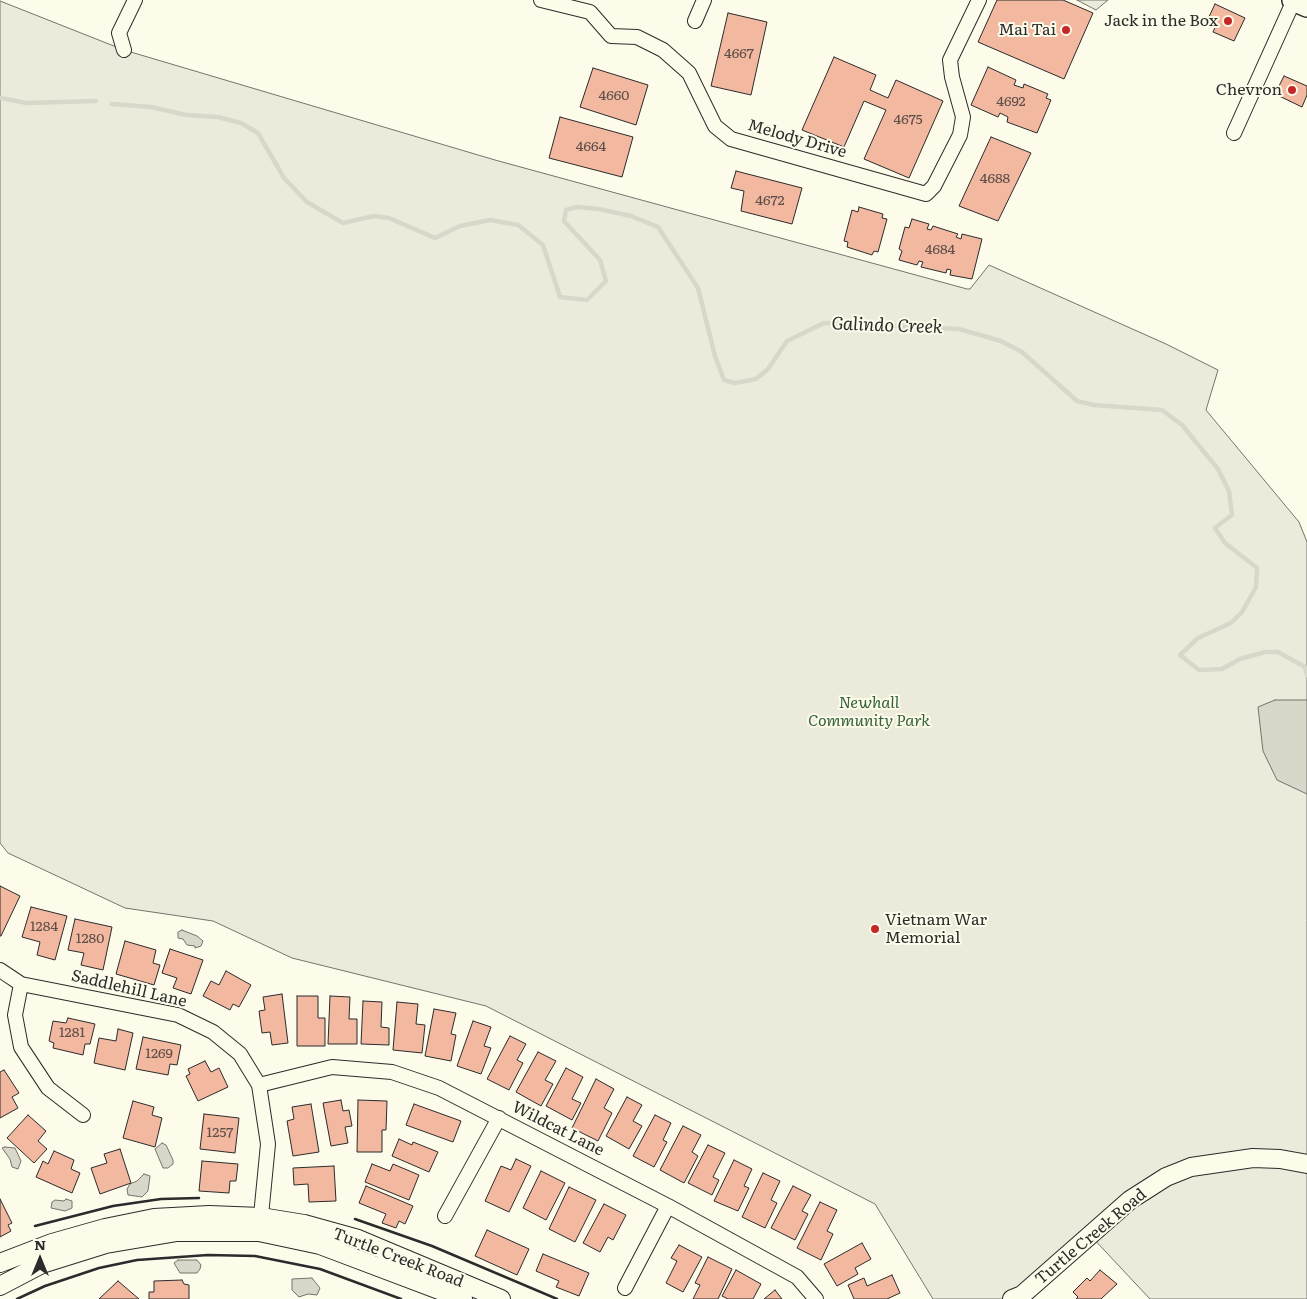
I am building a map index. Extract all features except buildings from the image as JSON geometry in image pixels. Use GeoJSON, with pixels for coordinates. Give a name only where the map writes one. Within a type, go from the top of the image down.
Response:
{"type":"FeatureCollection","features":[{"type":"Feature","properties":{"kind":"main road"},"geometry":{"type":"LineString","coordinates":[[1293,0],[1307,6]]}},
{"type":"Feature","properties":{"kind":"street"},"geometry":{"type":"LineString","coordinates":[[124,50],[119,33],[135,0]]}},
{"type":"Feature","properties":{"kind":"street","name":"Melody Drive"},"geometry":{"type":"LineString","coordinates":[[541,0],[590,12],[611,36],[637,37],[663,50],[689,73],[715,126],[731,139],[926,194],[934,186],[960,135],[963,117],[952,77],[950,60],[979,0]]}},
{"type":"Feature","properties":{"kind":"street"},"geometry":{"type":"LineString","coordinates":[[695,21],[704,0]]}},
{"type":"Feature","properties":{"kind":"street"},"geometry":{"type":"LineString","coordinates":[[1234,133],[1293,0]]}},
{"type":"Feature","properties":{"kind":"street","name":"Saddlehill Lane"},"geometry":{"type":"LineString","coordinates":[[0,970],[21,984],[178,1015],[213,1032],[240,1054],[259,1085],[268,1144],[260,1224]]}},
{"type":"Feature","properties":{"kind":"street"},"geometry":{"type":"LineString","coordinates":[[21,984],[15,1015],[21,1047],[48,1088],[83,1115]]}},
{"type":"Feature","properties":{"kind":"street","name":"Wildcat Lane"},"geometry":{"type":"LineString","coordinates":[[259,1085],[332,1067],[392,1072],[439,1088],[668,1206],[797,1277],[816,1299]]}},
{"type":"Feature","properties":{"kind":"street"},"geometry":{"type":"LineString","coordinates":[[445,1216],[498,1118]]}},
{"type":"Feature","properties":{"kind":"street","name":"Turtle Creek Road"},"geometry":{"type":"LineString","coordinates":[[1019,1298],[1130,1200],[1166,1177],[1191,1167],[1253,1158],[1280,1159],[1307,1164]]}},
{"type":"Feature","properties":{"kind":"street"},"geometry":{"type":"LineString","coordinates":[[625,1288],[668,1206]]}},
{"type":"Feature","properties":{"kind":"street","name":"Turtle Creek Road"},"geometry":{"type":"LineString","coordinates":[[0,1263],[52,1242],[105,1228],[154,1218],[209,1215],[260,1224],[463,1299]]}},
{"type":"Feature","properties":{"kind":"street","name":"Turtle Creek Road"},"geometry":{"type":"LineString","coordinates":[[0,1286],[42,1264],[106,1244],[177,1232],[260,1224],[304,1224],[358,1239],[501,1299]]}},
{"type":"Feature","properties":{"kind":"green space","name":"Newhall Community Park"},"geometry":{"type":"Polygon","coordinates":[[[0,1],[124,50],[495,160],[967,289],[970,289],[989,265],[1166,344],[1218,370],[1206,410],[1299,522],[1307,542],[1307,1299],[1150,1299],[1090,1235],[1012,1299],[933,1299],[875,1204],[486,1006],[292,958],[213,921],[125,908],[8,853],[0,843],[0,1]]]}},
{"type":"Feature","properties":{"kind":"shaded area"},"geometry":{"type":"Polygon","coordinates":[[[1077,0],[1108,0],[1096,10],[1077,0]]]}},
{"type":"Feature","properties":{"kind":"shaded area"},"geometry":{"type":"Polygon","coordinates":[[[1275,700],[1307,700],[1307,794],[1277,780],[1263,751],[1258,707],[1275,700]]]}},
{"type":"Feature","properties":{"kind":"shaded area"},"geometry":{"type":"Polygon","coordinates":[[[182,930],[197,936],[203,941],[201,946],[195,948],[195,946],[187,945],[183,939],[178,938],[178,932],[182,930]]]}},
{"type":"Feature","properties":{"kind":"shaded area"},"geometry":{"type":"Polygon","coordinates":[[[162,1143],[166,1145],[173,1160],[173,1164],[168,1168],[163,1168],[155,1149],[162,1143]]]}},
{"type":"Feature","properties":{"kind":"shaded area"},"geometry":{"type":"Polygon","coordinates":[[[2,1148],[15,1148],[21,1161],[18,1169],[12,1167],[10,1159],[2,1148]]]}},
{"type":"Feature","properties":{"kind":"shaded area"},"geometry":{"type":"Polygon","coordinates":[[[144,1174],[150,1176],[148,1191],[142,1197],[128,1195],[127,1189],[130,1184],[137,1181],[144,1174]]]}},
{"type":"Feature","properties":{"kind":"shaded area"},"geometry":{"type":"Polygon","coordinates":[[[66,1199],[72,1201],[72,1208],[65,1211],[51,1208],[52,1202],[55,1200],[64,1201],[66,1199]]]}},
{"type":"Feature","properties":{"kind":"shaded area"},"geometry":{"type":"Polygon","coordinates":[[[178,1260],[197,1260],[201,1265],[200,1269],[197,1273],[180,1273],[174,1263],[178,1260]]]}},
{"type":"Feature","properties":{"kind":"shaded area"},"geometry":{"type":"Polygon","coordinates":[[[312,1278],[320,1288],[317,1295],[308,1294],[299,1297],[292,1290],[292,1279],[312,1278]]]}},
{"type":"Feature","properties":{"kind":"waterway","name":"Galindo Creek"},"geometry":{"type":"LineString","coordinates":[[0,98],[27,103],[96,101]]}},
{"type":"Feature","properties":{"kind":"waterway","name":"Galindo Creek"},"geometry":{"type":"LineString","coordinates":[[112,104],[151,107],[186,115],[218,117],[241,123],[258,133],[284,178],[307,202],[343,223],[374,216],[389,218],[435,238],[460,226],[490,220],[518,225],[543,245],[560,297],[587,300],[606,281],[600,260],[564,221],[566,210],[577,207],[599,209],[631,216],[658,227],[698,288],[715,356],[724,380],[735,383],[756,379],[768,369],[787,341],[824,323],[959,329],[1001,341],[1022,352],[1077,401],[1094,405],[1162,410],[1182,425],[1218,469],[1229,491],[1232,515],[1215,528],[1225,543],[1257,568],[1256,587],[1242,612],[1231,623],[1198,638],[1180,655],[1199,670],[1222,669],[1240,659],[1265,652],[1278,652],[1305,667],[1307,675]]}},
{"type":"Feature","properties":{"kind":"wall"},"geometry":{"type":"LineString","coordinates":[[35,1226],[113,1206],[161,1199],[199,1198]]}},
{"type":"Feature","properties":{"kind":"wall"},"geometry":{"type":"LineString","coordinates":[[355,1219],[432,1246],[557,1299]]}},
{"type":"Feature","properties":{"kind":"wall"},"geometry":{"type":"LineString","coordinates":[[17,1299],[45,1286],[99,1268],[137,1260],[208,1255],[255,1256],[320,1269],[401,1299]]}},
{"type":"Feature","properties":{"kind":"place","name":"Jack in the Box"},"geometry":{"type":"Point","coordinates":[1228,21]}},
{"type":"Feature","properties":{"kind":"place","name":"Mai Tai"},"geometry":{"type":"Point","coordinates":[1066,30]}},
{"type":"Feature","properties":{"kind":"place","name":"Chevron"},"geometry":{"type":"Point","coordinates":[1292,90]}},
{"type":"Feature","properties":{"kind":"place","name":"Vietnam War Memorial"},"geometry":{"type":"Point","coordinates":[875,929]}}]}
